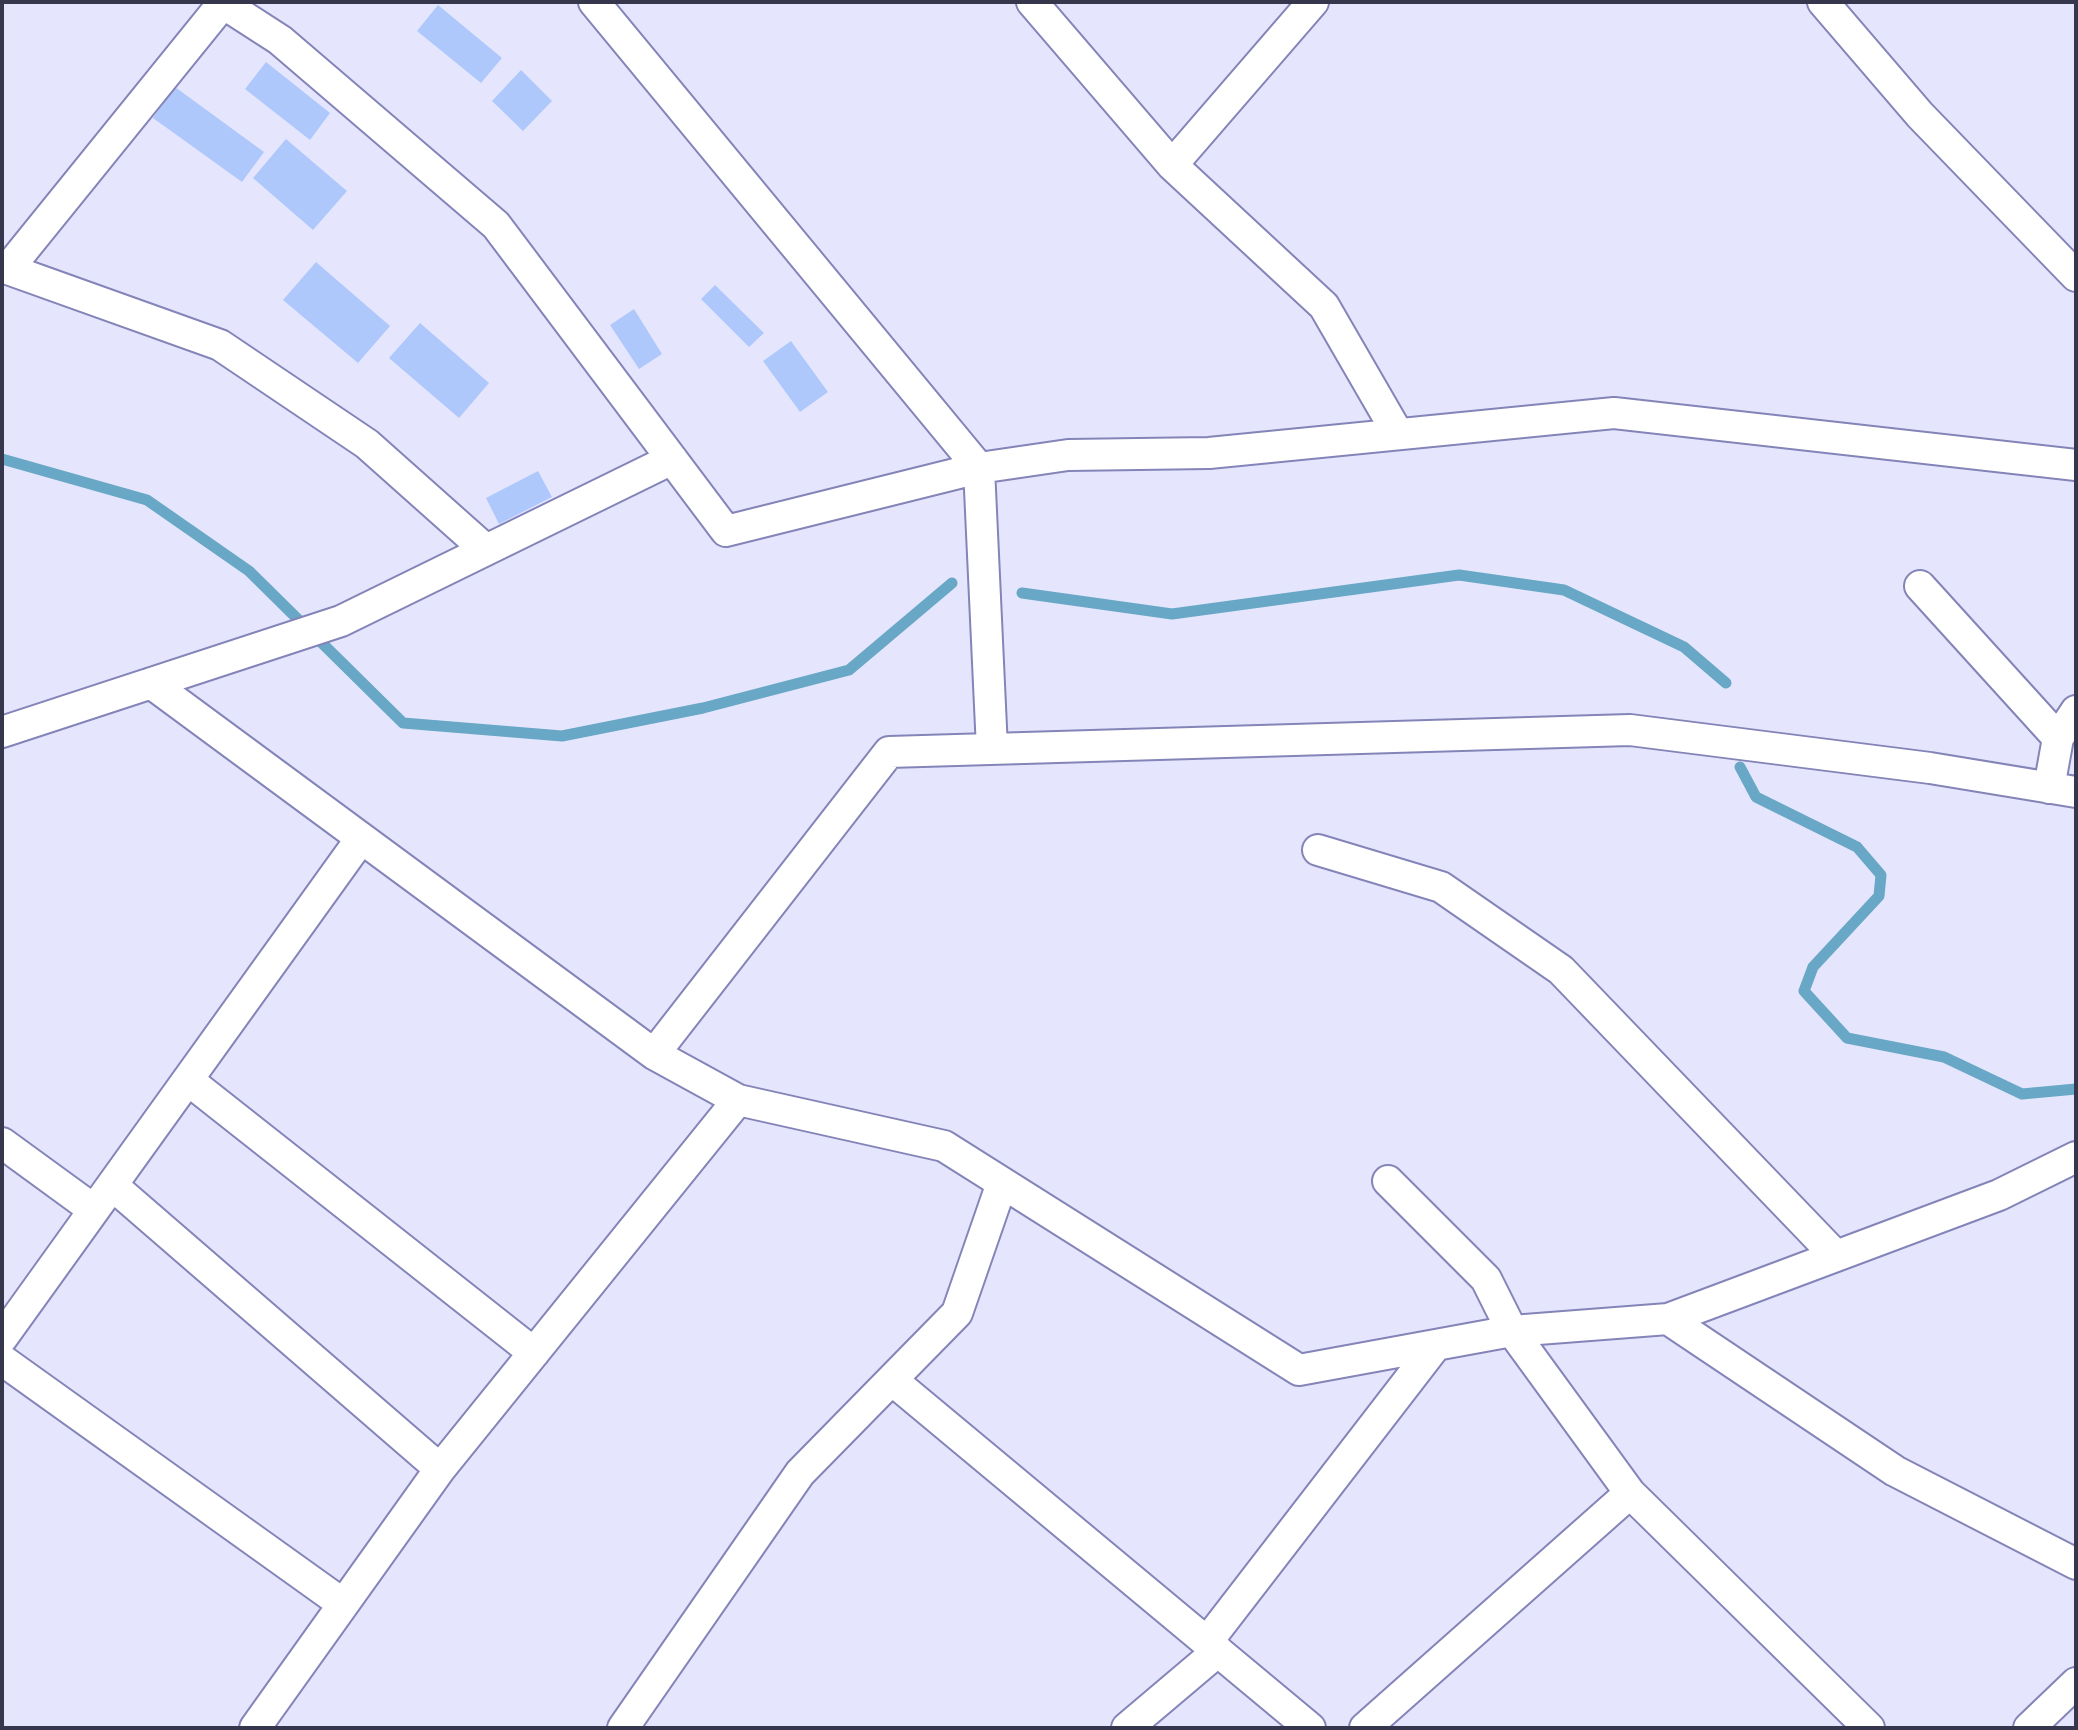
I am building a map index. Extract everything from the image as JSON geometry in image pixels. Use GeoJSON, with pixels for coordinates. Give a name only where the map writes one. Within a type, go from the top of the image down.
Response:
{"type":"FeatureCollection","features":[{"type":"Feature","properties":{"kind":"street"},"geometry":{"type":"LineString","coordinates":[[486,550],[367,444],[220,345],[5,268],[223,2],[280,40],[496,225],[726,531],[979,468],[1068,455],[1209,453],[1614,413],[2076,465]]}},
{"type":"Feature","properties":{"kind":"street"},"geometry":{"type":"LineString","coordinates":[[594,2],[979,468],[992,749]]}},
{"type":"Feature","properties":{"kind":"street"},"geometry":{"type":"LineString","coordinates":[[1032,2],[1172,165],[1324,306],[1398,434]]}},
{"type":"Feature","properties":{"kind":"street"},"geometry":{"type":"LineString","coordinates":[[1172,165],[1313,2]]}},
{"type":"Feature","properties":{"kind":"street"},"geometry":{"type":"LineString","coordinates":[[1823,2],[1920,115],[2076,276]]}},
{"type":"Feature","properties":{"kind":"street"},"geometry":{"type":"LineString","coordinates":[[2,732],[341,621],[672,459]]}},
{"type":"Feature","properties":{"kind":"street"},"geometry":{"type":"LineString","coordinates":[[654,1054],[889,752],[1630,730],[1930,768],[2062,790],[2058,738],[1920,586]]}},
{"type":"Feature","properties":{"kind":"street"},"geometry":{"type":"LineString","coordinates":[[151,683],[654,1054],[738,1100],[944,1146],[1299,1370],[1512,1331],[1668,1319],[1999,1195],[2076,1157]]}},
{"type":"Feature","properties":{"kind":"street"},"geometry":{"type":"LineString","coordinates":[[2058,738],[2076,711]]}},
{"type":"Feature","properties":{"kind":"street"},"geometry":{"type":"LineString","coordinates":[[2,1338],[360,840]]}},
{"type":"Feature","properties":{"kind":"street"},"geometry":{"type":"LineString","coordinates":[[1318,850],[1441,887],[1561,970],[1836,1256]]}},
{"type":"Feature","properties":{"kind":"street"},"geometry":{"type":"LineString","coordinates":[[188,1080],[534,1353]]}},
{"type":"Feature","properties":{"kind":"street"},"geometry":{"type":"LineString","coordinates":[[255,1728],[440,1469],[738,1100]]}},
{"type":"Feature","properties":{"kind":"street"},"geometry":{"type":"LineString","coordinates":[[2,1143],[94,1210]]}},
{"type":"Feature","properties":{"kind":"street"},"geometry":{"type":"LineString","coordinates":[[1388,1181],[1486,1279],[1512,1331],[1630,1493],[1869,1728]]}},
{"type":"Feature","properties":{"kind":"street"},"geometry":{"type":"LineString","coordinates":[[623,1728],[800,1473],[957,1313],[1002,1183]]}},
{"type":"Feature","properties":{"kind":"street"},"geometry":{"type":"LineString","coordinates":[[112,1185],[440,1469]]}},
{"type":"Feature","properties":{"kind":"street"},"geometry":{"type":"LineString","coordinates":[[1668,1319],[1895,1471],[2076,1564]]}},
{"type":"Feature","properties":{"kind":"street"},"geometry":{"type":"LineString","coordinates":[[1127,1728],[1212,1646],[1436,1345]]}},
{"type":"Feature","properties":{"kind":"street"},"geometry":{"type":"LineString","coordinates":[[2,1360],[343,1604]]}},
{"type":"Feature","properties":{"kind":"street"},"geometry":{"type":"LineString","coordinates":[[892,1380],[1310,1728]]}},
{"type":"Feature","properties":{"kind":"street"},"geometry":{"type":"LineString","coordinates":[[1365,1728],[1630,1493]]}},
{"type":"Feature","properties":{"kind":"street"},"geometry":{"type":"LineString","coordinates":[[2047,1723],[2076,1683]]}},
{"type":"Feature","properties":{"kind":"building"},"geometry":{"type":"Polygon","coordinates":[[[438,5],[502,58],[481,83],[417,31],[438,5]]]}},
{"type":"Feature","properties":{"kind":"building"},"geometry":{"type":"Polygon","coordinates":[[[266,62],[330,113],[310,140],[245,89],[266,62]]]}},
{"type":"Feature","properties":{"kind":"building"},"geometry":{"type":"Polygon","coordinates":[[[521,70],[552,101],[523,131],[492,101],[521,70]]]}},
{"type":"Feature","properties":{"kind":"building"},"geometry":{"type":"Polygon","coordinates":[[[175,87],[264,152],[242,182],[153,118],[175,87]]]}},
{"type":"Feature","properties":{"kind":"building"},"geometry":{"type":"Polygon","coordinates":[[[286,139],[347,191],[313,230],[253,178],[286,139]]]}},
{"type":"Feature","properties":{"kind":"building"},"geometry":{"type":"Polygon","coordinates":[[[316,262],[390,326],[358,363],[283,300],[316,262]]]}},
{"type":"Feature","properties":{"kind":"building"},"geometry":{"type":"Polygon","coordinates":[[[715,285],[764,333],[749,347],[701,299],[715,285]]]}},
{"type":"Feature","properties":{"kind":"building"},"geometry":{"type":"Polygon","coordinates":[[[634,309],[662,354],[639,369],[610,325],[634,309]]]}},
{"type":"Feature","properties":{"kind":"building"},"geometry":{"type":"Polygon","coordinates":[[[420,323],[489,383],[459,418],[389,358],[420,323]]]}},
{"type":"Feature","properties":{"kind":"building"},"geometry":{"type":"Polygon","coordinates":[[[791,341],[828,392],[800,412],[763,361],[791,341]]]}},
{"type":"Feature","properties":{"kind":"building"},"geometry":{"type":"Polygon","coordinates":[[[538,471],[552,497],[499,524],[486,498],[538,471]]]}},
{"type":"Feature","properties":{"kind":"waterway"},"geometry":{"type":"LineString","coordinates":[[2,459],[147,500],[249,571],[403,723],[562,736],[703,708],[849,670],[952,583]]}},
{"type":"Feature","properties":{"kind":"waterway"},"geometry":{"type":"LineString","coordinates":[[1022,593],[1172,614],[1459,575],[1564,590],[1684,647],[1726,683]]}},
{"type":"Feature","properties":{"kind":"waterway"},"geometry":{"type":"LineString","coordinates":[[1740,767],[1756,797],[1857,847],[1881,875],[1879,896],[1813,967],[1804,991],[1847,1038],[1944,1057],[2022,1094],[2076,1089]]}}]}
